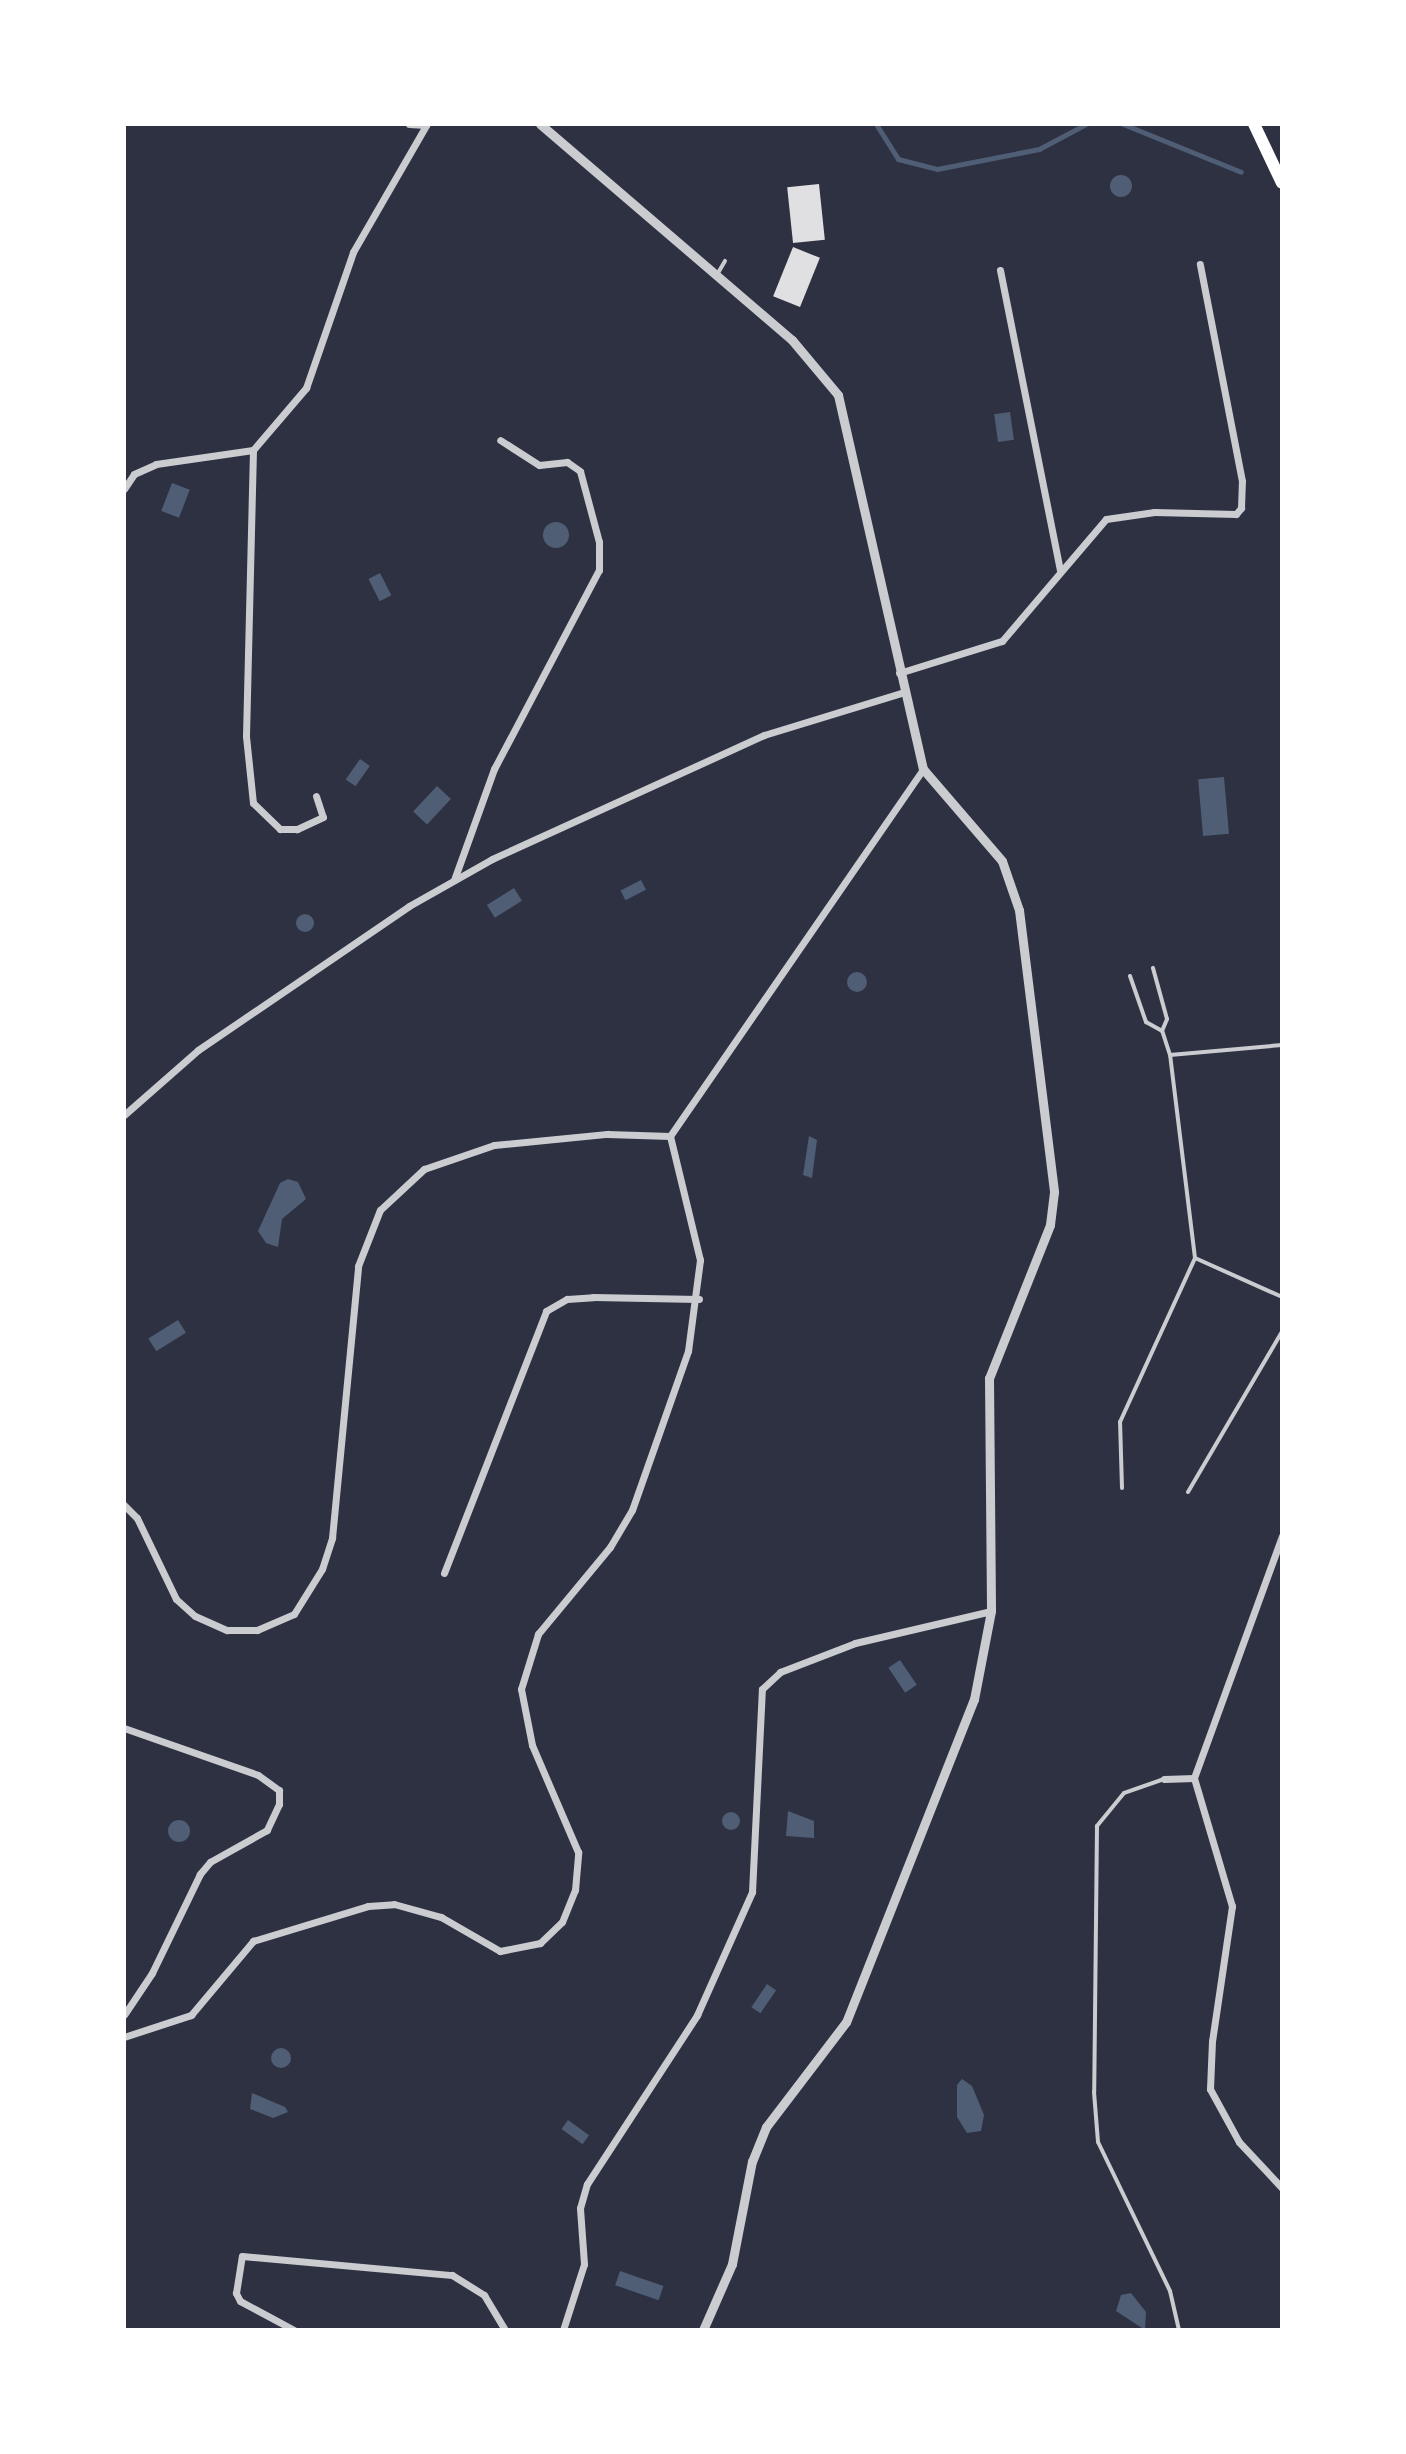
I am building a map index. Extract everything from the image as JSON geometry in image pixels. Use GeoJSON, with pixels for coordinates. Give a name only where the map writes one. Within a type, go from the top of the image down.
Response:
{"type":"FeatureCollection","features":[{"type":"Feature","properties":{"kind":"highway"},"geometry":{"type":"LineString","coordinates":[[1254,124],[1282,183]]}},
{"type":"Feature","properties":{"kind":"street"},"geometry":{"type":"LineString","coordinates":[[409,124],[427,124]]}},
{"type":"Feature","properties":{"kind":"street"},"geometry":{"type":"LineString","coordinates":[[316,796],[323,817],[297,829],[280,829],[253,803],[246,736],[253,450],[306,388],[353,252],[427,124]]}},
{"type":"Feature","properties":{"kind":"street"},"geometry":{"type":"LineString","coordinates":[[548,126],[716,278],[812,359],[838,395],[901,693],[923,769],[950,806],[993,848],[1009,875],[1025,950],[1053,1177],[1050,1225],[1003,1337],[987,1396],[991,1611],[974,1699],[875,1960],[846,2022],[766,2127],[752,2161],[732,2264],[703,2330]]}},
{"type":"Feature","properties":{"kind":"street"},"geometry":{"type":"LineString","coordinates":[[897,674],[1002,641],[1060,570],[1114,516],[1236,514],[1245,502],[1200,264]]}},
{"type":"Feature","properties":{"kind":"street"},"geometry":{"type":"LineString","coordinates":[[1000,270],[1060,570]]}},
{"type":"Feature","properties":{"kind":"street"},"geometry":{"type":"LineString","coordinates":[[454,880],[494,769],[599,570],[599,542],[580,471],[567,462],[539,465],[500,440]]}},
{"type":"Feature","properties":{"kind":"street"},"geometry":{"type":"LineString","coordinates":[[124,489],[134,474],[156,464],[253,450]]}},
{"type":"Feature","properties":{"kind":"street"},"geometry":{"type":"LineString","coordinates":[[124,1115],[198,1050],[454,880],[633,790],[764,735],[901,693]]}},
{"type":"Feature","properties":{"kind":"street"},"geometry":{"type":"LineString","coordinates":[[124,2037],[191,2015],[253,1941],[368,1906],[394,1904],[441,1917],[500,1951],[526,1949],[551,1936],[575,1890],[578,1852],[528,1731],[521,1689],[524,1666],[551,1615],[610,1547],[632,1510],[688,1351],[699,1299],[700,1260],[670,1136],[923,769]]}},
{"type":"Feature","properties":{"kind":"street"},"geometry":{"type":"LineString","coordinates":[[124,1505],[137,1518],[176,1599],[195,1616],[227,1630],[257,1630],[294,1614],[322,1569],[332,1538],[358,1266],[380,1210],[424,1169],[494,1145],[607,1134],[670,1136]]}},
{"type":"Feature","properties":{"kind":"street"},"geometry":{"type":"LineString","coordinates":[[444,1573],[546,1311],[567,1299],[699,1299]]}},
{"type":"Feature","properties":{"kind":"street"},"geometry":{"type":"LineString","coordinates":[[1282,1536],[1194,1778],[1232,1906],[1210,2089],[1239,2142],[1282,2188]]}},
{"type":"Feature","properties":{"kind":"street"},"geometry":{"type":"LineString","coordinates":[[563,2330],[584,2264],[580,2208],[587,2184],[697,2015],[752,1892],[757,1716],[762,1689],[780,1672],[868,1638],[991,1611]]}},
{"type":"Feature","properties":{"kind":"street"},"geometry":{"type":"LineString","coordinates":[[124,1728],[258,1775],[279,1790],[279,1804],[267,1830],[210,1862],[200,1874],[152,1973],[124,2015]]}},
{"type":"Feature","properties":{"kind":"street"},"geometry":{"type":"LineString","coordinates":[[1164,1779],[1194,1778]]}},
{"type":"Feature","properties":{"kind":"street"},"geometry":{"type":"LineString","coordinates":[[294,2330],[240,2301],[236,2293],[242,2256],[452,2275],[484,2295],[505,2330]]}},
{"type":"Feature","properties":{"kind":"lane"},"geometry":{"type":"LineString","coordinates":[[716,278],[725,261]]}},
{"type":"Feature","properties":{"kind":"lane"},"geometry":{"type":"LineString","coordinates":[[1122,1488],[1120,1422],[1195,1258],[1170,1055],[1162,1031],[1167,1019],[1153,968]]}},
{"type":"Feature","properties":{"kind":"lane"},"geometry":{"type":"LineString","coordinates":[[1130,976],[1146,1022],[1162,1031]]}},
{"type":"Feature","properties":{"kind":"lane"},"geometry":{"type":"LineString","coordinates":[[1170,1055],[1282,1045]]}},
{"type":"Feature","properties":{"kind":"lane"},"geometry":{"type":"LineString","coordinates":[[1195,1258],[1282,1297]]}},
{"type":"Feature","properties":{"kind":"lane"},"geometry":{"type":"LineString","coordinates":[[1188,1492],[1282,1332]]}},
{"type":"Feature","properties":{"kind":"lane"},"geometry":{"type":"LineString","coordinates":[[1164,1779],[1124,1793],[1097,1826],[1094,2092],[1098,2142],[1170,2291],[1179,2330]]}},
{"type":"Feature","properties":{"kind":"water"},"geometry":{"type":"Polygon","coordinates":[[[1121,175],[1129,178],[1132,186],[1129,194],[1121,197],[1113,194],[1110,186],[1113,178],[1121,175]]]}},
{"type":"Feature","properties":{"kind":"water"},"geometry":{"type":"Polygon","coordinates":[[[1010,412],[1014,440],[998,442],[994,414],[1010,412]]]}},
{"type":"Feature","properties":{"kind":"water"},"geometry":{"type":"Polygon","coordinates":[[[172,483],[190,490],[179,518],[161,511],[172,483]]]}},
{"type":"Feature","properties":{"kind":"water"},"geometry":{"type":"Polygon","coordinates":[[[556,522],[565,526],[569,535],[565,544],[556,548],[547,544],[543,535],[547,526],[556,522]]]}},
{"type":"Feature","properties":{"kind":"water"},"geometry":{"type":"Polygon","coordinates":[[[380,573],[391,595],[380,601],[368,579],[380,573]]]}},
{"type":"Feature","properties":{"kind":"water"},"geometry":{"type":"Polygon","coordinates":[[[360,759],[370,766],[355,786],[346,779],[360,759]]]}},
{"type":"Feature","properties":{"kind":"water"},"geometry":{"type":"Polygon","coordinates":[[[1224,777],[1229,834],[1203,836],[1198,779],[1224,777]]]}},
{"type":"Feature","properties":{"kind":"water"},"geometry":{"type":"Polygon","coordinates":[[[437,786],[451,799],[427,825],[413,812],[437,786]]]}},
{"type":"Feature","properties":{"kind":"water"},"geometry":{"type":"Polygon","coordinates":[[[641,880],[646,890],[626,900],[621,890],[641,880]]]}},
{"type":"Feature","properties":{"kind":"water"},"geometry":{"type":"Polygon","coordinates":[[[514,888],[522,901],[495,918],[487,905],[514,888]]]}},
{"type":"Feature","properties":{"kind":"water"},"geometry":{"type":"Polygon","coordinates":[[[305,914],[314,923],[305,932],[296,923],[305,914]]]}},
{"type":"Feature","properties":{"kind":"water"},"geometry":{"type":"Polygon","coordinates":[[[853,972],[861,972],[867,982],[861,992],[853,992],[847,986],[847,978],[853,972]]]}},
{"type":"Feature","properties":{"kind":"water"},"geometry":{"type":"Polygon","coordinates":[[[809,1136],[817,1140],[812,1178],[803,1175],[809,1136]]]}},
{"type":"Feature","properties":{"kind":"water"},"geometry":{"type":"Polygon","coordinates":[[[288,1179],[298,1182],[306,1199],[282,1219],[278,1247],[266,1243],[258,1231],[280,1183],[288,1179]]]}},
{"type":"Feature","properties":{"kind":"water"},"geometry":{"type":"Polygon","coordinates":[[[178,1320],[186,1333],[156,1351],[148,1339],[178,1320]]]}},
{"type":"Feature","properties":{"kind":"water"},"geometry":{"type":"Polygon","coordinates":[[[900,1660],[917,1685],[905,1693],[888,1668],[900,1660]]]}},
{"type":"Feature","properties":{"kind":"water"},"geometry":{"type":"Polygon","coordinates":[[[788,1811],[814,1821],[814,1838],[786,1836],[788,1811]]]}},
{"type":"Feature","properties":{"kind":"water"},"geometry":{"type":"Polygon","coordinates":[[[731,1812],[740,1821],[731,1830],[722,1821],[731,1812]]]}},
{"type":"Feature","properties":{"kind":"water"},"geometry":{"type":"Polygon","coordinates":[[[179,1820],[187,1823],[190,1831],[187,1839],[179,1842],[171,1839],[168,1831],[171,1823],[179,1820]]]}},
{"type":"Feature","properties":{"kind":"water"},"geometry":{"type":"Polygon","coordinates":[[[767,1984],[776,1990],[760,2013],[751,2007],[767,1984]]]}},
{"type":"Feature","properties":{"kind":"water"},"geometry":{"type":"Polygon","coordinates":[[[281,2048],[288,2051],[291,2058],[288,2065],[281,2068],[274,2065],[271,2058],[274,2051],[281,2048]]]}},
{"type":"Feature","properties":{"kind":"water"},"geometry":{"type":"Polygon","coordinates":[[[962,2079],[972,2086],[984,2115],[981,2131],[967,2133],[957,2117],[957,2085],[962,2079]]]}},
{"type":"Feature","properties":{"kind":"water"},"geometry":{"type":"Polygon","coordinates":[[[252,2093],[285,2107],[288,2112],[273,2118],[250,2109],[252,2093]]]}},
{"type":"Feature","properties":{"kind":"water"},"geometry":{"type":"Polygon","coordinates":[[[568,2120],[589,2135],[583,2144],[562,2129],[568,2120]]]}},
{"type":"Feature","properties":{"kind":"water"},"geometry":{"type":"Polygon","coordinates":[[[620,2271],[663,2286],[659,2300],[615,2285],[620,2271]]]}},
{"type":"Feature","properties":{"kind":"water"},"geometry":{"type":"Polygon","coordinates":[[[1131,2293],[1146,2312],[1145,2330],[1116,2311],[1121,2295],[1131,2293]]]}},
{"type":"Feature","properties":{"kind":"building"},"geometry":{"type":"Polygon","coordinates":[[[819,184],[825,240],[793,243],[787,187],[819,184]]]}},
{"type":"Feature","properties":{"kind":"building"},"geometry":{"type":"Polygon","coordinates":[[[793,247],[820,258],[800,307],[773,296],[793,247]]]}},
{"type":"Feature","properties":{"kind":"waterway"},"geometry":{"type":"LineString","coordinates":[[876,124],[898,159],[937,169],[1039,149],[1086,124]]}},
{"type":"Feature","properties":{"kind":"waterway"},"geometry":{"type":"LineString","coordinates":[[1123,124],[1241,172]]}}]}
